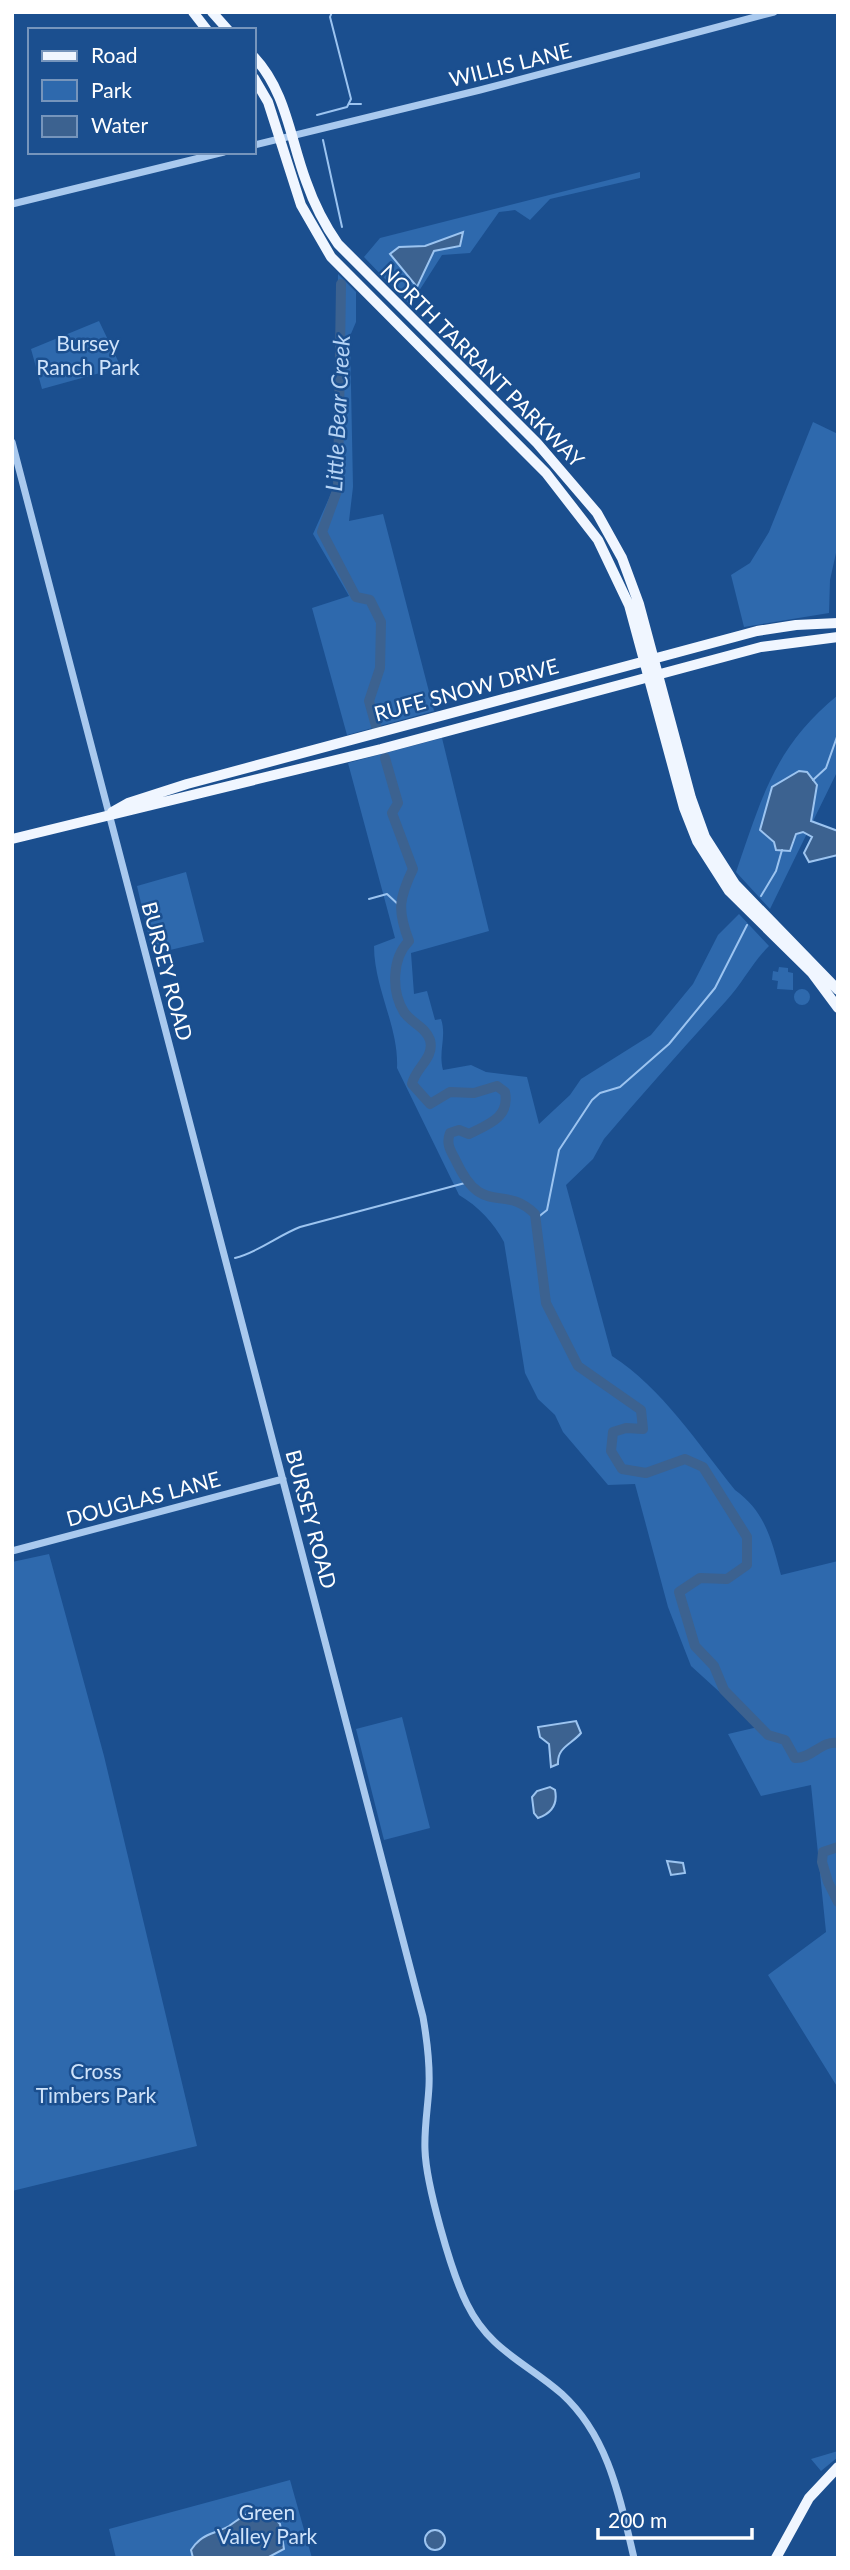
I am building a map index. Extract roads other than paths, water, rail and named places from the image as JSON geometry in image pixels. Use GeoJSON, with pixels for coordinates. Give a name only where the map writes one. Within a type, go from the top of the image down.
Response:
{"type":"FeatureCollection","features":[{"type":"Feature","properties":{"kind":"main road"},"geometry":{"type":"LineString","coordinates":[[193,12],[205,28]]}},
{"type":"Feature","properties":{"kind":"main road"},"geometry":{"type":"LineString","coordinates":[[212,12],[226,28]]}},
{"type":"Feature","properties":{"kind":"main road","name":"NORTH TARRANT PARKWAY"},"geometry":{"type":"LineString","coordinates":[[256,60],[279,95],[319,214],[346,254],[537,443],[597,513],[622,558],[674,754],[688,819],[713,869],[742,907],[812,973],[838,1008]]}},
{"type":"Feature","properties":{"kind":"main road","name":"NORTH TARRANT PARKWAY"},"geometry":{"type":"LineString","coordinates":[[256,81],[268,102],[301,205],[331,257],[555,483],[587,524],[613,566],[650,661]]}},
{"type":"Feature","properties":{"kind":"main road"},"geometry":{"type":"LineString","coordinates":[[555,483],[565,474]]}},
{"type":"Feature","properties":{"kind":"main road","name":"RUFE SNOW DRIVE"},"geometry":{"type":"LineString","coordinates":[[108,814],[128,803],[233,771],[757,631],[796,625],[838,624]]}},
{"type":"Feature","properties":{"kind":"main road","name":"RUFE SNOW DRIVE"},"geometry":{"type":"LineString","coordinates":[[12,839],[108,814],[130,813],[236,786],[761,647],[838,637]]}},
{"type":"Feature","properties":{"kind":"main road"},"geometry":{"type":"LineString","coordinates":[[534,691],[538,706]]}},
{"type":"Feature","properties":{"kind":"main road"},"geometry":{"type":"LineString","coordinates":[[448,713],[453,730]]}},
{"type":"Feature","properties":{"kind":"main road","name":"NORTH TARRANT PARKWAY"},"geometry":{"type":"LineString","coordinates":[[674,754],[698,820],[718,861],[744,894],[838,990]]}},
{"type":"Feature","properties":{"kind":"main road"},"geometry":{"type":"LineString","coordinates":[[233,771],[236,786]]}},
{"type":"Feature","properties":{"kind":"main road"},"geometry":{"type":"LineString","coordinates":[[776,2558],[808,2498],[838,2467]]}},
{"type":"Feature","properties":{"kind":"street","name":"WILLIS LANE"},"geometry":{"type":"LineString","coordinates":[[256,145],[480,90],[774,12]]}},
{"type":"Feature","properties":{"kind":"street"},"geometry":{"type":"LineString","coordinates":[[12,204],[216,154]]}},
{"type":"Feature","properties":{"kind":"street","name":"BURSEY ROAD"},"geometry":{"type":"LineString","coordinates":[[12,442],[423,2017],[429,2070],[426,2164],[457,2279],[467,2303],[487,2336],[511,2358],[562,2394],[593,2431],[611,2471],[634,2558]]}},
{"type":"Feature","properties":{"kind":"street","name":"DOUGLAS LANE"},"geometry":{"type":"LineString","coordinates":[[12,1551],[283,1479]]}},
{"type":"Feature","properties":{"kind":"water"},"geometry":{"type":"Polygon","coordinates":[[[463,232],[460,246],[434,251],[417,287],[390,254],[399,247],[425,246],[463,232]]]}},
{"type":"Feature","properties":{"kind":"water"},"geometry":{"type":"Polygon","coordinates":[[[799,771],[807,772],[817,785],[811,821],[838,831],[838,855],[809,862],[804,853],[812,837],[803,832],[796,834],[790,851],[776,850],[774,842],[760,830],[772,787],[799,771]]]}},
{"type":"Feature","properties":{"kind":"water"},"geometry":{"type":"Polygon","coordinates":[[[576,1721],[581,1733],[562,1750],[558,1764],[551,1767],[549,1744],[540,1737],[538,1727],[576,1721]]]}},
{"type":"Feature","properties":{"kind":"water"},"geometry":{"type":"Polygon","coordinates":[[[550,1787],[555,1790],[555,1804],[550,1811],[538,1818],[534,1813],[532,1797],[537,1791],[550,1787]]]}},
{"type":"Feature","properties":{"kind":"water"},"geometry":{"type":"Polygon","coordinates":[[[667,1861],[683,1863],[685,1873],[671,1875],[667,1861]]]}},
{"type":"Feature","properties":{"kind":"water"},"geometry":{"type":"Polygon","coordinates":[[[264,2508],[280,2524],[284,2549],[267,2558],[193,2558],[191,2550],[199,2540],[249,2513],[264,2508]]]}},
{"type":"Feature","properties":{"kind":"water"},"geometry":{"type":"Polygon","coordinates":[[[431,2530],[439,2530],[445,2540],[439,2550],[431,2550],[425,2544],[425,2536],[431,2530]]]}},
{"type":"Feature","properties":{"kind":"waterway","name":"Little Bear Creek"},"geometry":{"type":"LineString","coordinates":[[317,115],[347,107],[351,99],[330,17],[332,12]]}},
{"type":"Feature","properties":{"kind":"waterway"},"geometry":{"type":"LineString","coordinates":[[349,104],[361,104]]}},
{"type":"Feature","properties":{"kind":"waterway","name":"Little Bear Creek"},"geometry":{"type":"LineString","coordinates":[[323,140],[342,227]]}},
{"type":"Feature","properties":{"kind":"waterway","name":"Little Bear Creek"},"geometry":{"type":"LineString","coordinates":[[341,284],[338,488],[322,532],[356,597],[370,600],[381,622],[380,668],[369,701],[376,726]]}},
{"type":"Feature","properties":{"kind":"waterway"},"geometry":{"type":"LineString","coordinates":[[813,780],[826,768],[838,734]]}},
{"type":"Feature","properties":{"kind":"waterway","name":"Little Bear Creek"},"geometry":{"type":"LineString","coordinates":[[385,758],[398,803],[392,813],[413,869],[401,904],[409,941],[399,956],[395,985],[404,1012],[425,1031],[431,1046],[412,1084],[430,1104],[450,1092],[474,1093],[497,1086],[505,1092],[504,1108],[496,1119],[469,1134],[459,1130],[450,1133],[449,1146],[465,1178],[475,1189],[484,1195],[513,1200],[535,1214],[546,1303],[578,1366],[641,1410],[643,1429],[626,1428],[613,1432],[611,1451],[622,1469],[646,1473],[685,1459],[703,1467],[747,1537],[747,1565],[727,1579],[700,1578],[679,1592],[695,1646],[714,1666],[724,1690],[768,1735],[785,1740],[795,1758],[806,1756],[827,1744],[838,1743]]}},
{"type":"Feature","properties":{"kind":"waterway"},"geometry":{"type":"LineString","coordinates":[[761,896],[776,871],[782,850]]}},
{"type":"Feature","properties":{"kind":"waterway"},"geometry":{"type":"LineString","coordinates":[[369,899],[387,894],[401,907]]}},
{"type":"Feature","properties":{"kind":"waterway"},"geometry":{"type":"LineString","coordinates":[[537,1218],[547,1210],[559,1150],[592,1100],[600,1093],[620,1087],[669,1044],[715,988],[747,925]]}},
{"type":"Feature","properties":{"kind":"waterway"},"geometry":{"type":"LineString","coordinates":[[235,1258],[300,1227],[465,1183]]}},
{"type":"Feature","properties":{"kind":"waterway","name":"Little Bear Creek"},"geometry":{"type":"LineString","coordinates":[[838,1847],[823,1852],[822,1862],[838,1902]]}},
{"type":"Feature","properties":{"kind":"park label","name":"Bursey Ranch Park"},"geometry":{"type":"Point","coordinates":[88,354]}},
{"type":"Feature","properties":{"kind":"park label","name":"Cross Timbers Park"},"geometry":{"type":"Point","coordinates":[96,2082]}},
{"type":"Feature","properties":{"kind":"park label","name":"Green Valley Park"},"geometry":{"type":"Point","coordinates":[267,2523]}}]}
